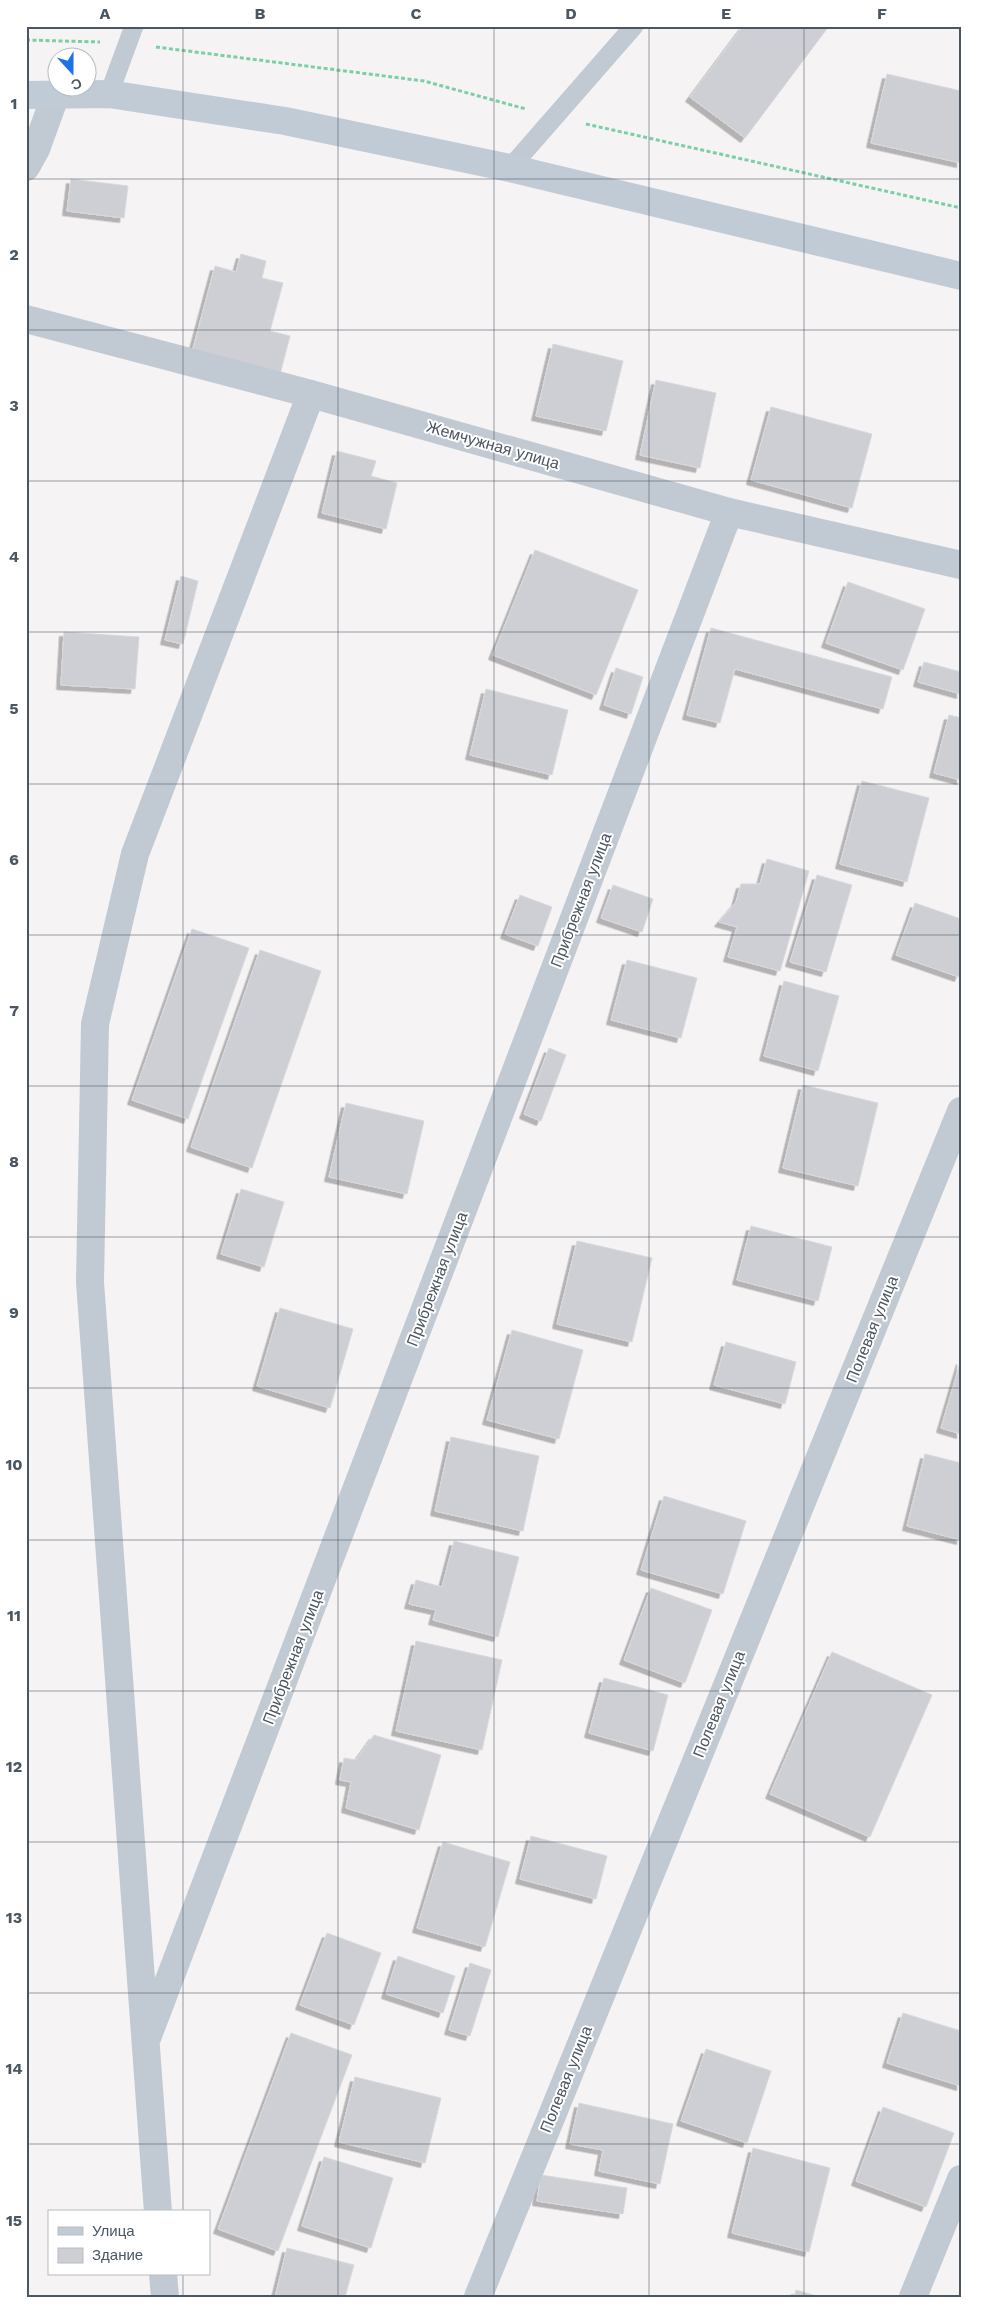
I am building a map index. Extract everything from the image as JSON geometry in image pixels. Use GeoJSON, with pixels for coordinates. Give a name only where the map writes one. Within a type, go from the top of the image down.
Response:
{"type":"FeatureCollection","features":[{"type":"Feature","properties":{"kind":"street"},"geometry":{"type":"LineString","coordinates":[[26,95],[48,94]]}},
{"type":"Feature","properties":{"kind":"street"},"geometry":{"type":"LineString","coordinates":[[98,94],[110,94],[285,121],[510,168],[961,276]]}},
{"type":"Feature","properties":{"kind":"street"},"geometry":{"type":"LineString","coordinates":[[26,167],[36,150],[55,98]]}},
{"type":"Feature","properties":{"kind":"street","name":"Жемчужная улица"},"geometry":{"type":"LineString","coordinates":[[26,320],[311,394],[729,512],[961,565]]}},
{"type":"Feature","properties":{"kind":"street"},"geometry":{"type":"LineString","coordinates":[[158,2210],[144,2046],[90,1282],[95,1024],[135,854],[311,394]]}},
{"type":"Feature","properties":{"kind":"street","name":"Прибрежная улица"},"geometry":{"type":"LineString","coordinates":[[144,2046],[729,512]]}},
{"type":"Feature","properties":{"kind":"street","name":"Полевая улица"},"geometry":{"type":"LineString","coordinates":[[478,2297],[961,1111]]}},
{"type":"Feature","properties":{"kind":"street"},"geometry":{"type":"LineString","coordinates":[[913,2297],[961,2179]]}},
{"type":"Feature","properties":{"kind":"street"},"geometry":{"type":"LineString","coordinates":[[163,2276],[165,2297]]}},
{"type":"Feature","properties":{"kind":"lane"},"geometry":{"type":"LineString","coordinates":[[510,168],[634,26]]}},
{"type":"Feature","properties":{"kind":"lane"},"geometry":{"type":"LineString","coordinates":[[110,94],[131,35]]}},
{"type":"Feature","properties":{"kind":"path"},"geometry":{"type":"LineString","coordinates":[[26,40],[131,35],[424,81],[554,117],[961,208]]}},
{"type":"Feature","properties":{"kind":"building"},"geometry":{"type":"Polygon","coordinates":[[[743,26],[829,26],[745,138],[690,97],[743,26]]]}},
{"type":"Feature","properties":{"kind":"building"},"geometry":{"type":"Polygon","coordinates":[[[887,74],[961,91],[961,163],[871,143],[887,74]]]}},
{"type":"Feature","properties":{"kind":"building"},"geometry":{"type":"Polygon","coordinates":[[[71,179],[128,186],[124,218],[67,211],[71,179]]]}},
{"type":"Feature","properties":{"kind":"building"},"geometry":{"type":"Polygon","coordinates":[[[241,254],[266,261],[262,278],[283,283],[270,331],[290,336],[276,390],[192,352],[215,266],[236,272],[241,254]]]}},
{"type":"Feature","properties":{"kind":"building"},"geometry":{"type":"Polygon","coordinates":[[[553,344],[623,361],[606,431],[536,416],[553,344]]]}},
{"type":"Feature","properties":{"kind":"building"},"geometry":{"type":"Polygon","coordinates":[[[656,380],[716,393],[700,468],[640,455],[656,380]]]}},
{"type":"Feature","properties":{"kind":"building"},"geometry":{"type":"Polygon","coordinates":[[[771,407],[872,434],[852,508],[751,480],[771,407]]]}},
{"type":"Feature","properties":{"kind":"building"},"geometry":{"type":"Polygon","coordinates":[[[337,451],[376,461],[371,476],[397,483],[386,529],[322,513],[337,451]]]}},
{"type":"Feature","properties":{"kind":"building"},"geometry":{"type":"Polygon","coordinates":[[[535,550],[638,590],[596,695],[493,655],[535,550]]]}},
{"type":"Feature","properties":{"kind":"building"},"geometry":{"type":"Polygon","coordinates":[[[181,576],[198,581],[183,644],[165,640],[181,576]]]}},
{"type":"Feature","properties":{"kind":"building"},"geometry":{"type":"Polygon","coordinates":[[[848,582],[925,609],[903,670],[826,643],[848,582]]]}},
{"type":"Feature","properties":{"kind":"building"},"geometry":{"type":"Polygon","coordinates":[[[711,628],[892,677],[883,709],[735,669],[720,723],[687,715],[711,628]]]}},
{"type":"Feature","properties":{"kind":"building"},"geometry":{"type":"Polygon","coordinates":[[[64,632],[139,637],[135,689],[61,685],[64,632]]]}},
{"type":"Feature","properties":{"kind":"building"},"geometry":{"type":"Polygon","coordinates":[[[924,662],[961,672],[961,694],[918,682],[924,662]]]}},
{"type":"Feature","properties":{"kind":"building"},"geometry":{"type":"Polygon","coordinates":[[[616,668],[643,677],[631,714],[604,705],[616,668]]]}},
{"type":"Feature","properties":{"kind":"building"},"geometry":{"type":"Polygon","coordinates":[[[486,689],[568,710],[552,775],[470,755],[486,689]]]}},
{"type":"Feature","properties":{"kind":"building"},"geometry":{"type":"Polygon","coordinates":[[[949,715],[961,718],[961,780],[934,773],[949,715]]]}},
{"type":"Feature","properties":{"kind":"building"},"geometry":{"type":"Polygon","coordinates":[[[862,781],[929,798],[907,882],[840,864],[862,781]]]}},
{"type":"Feature","properties":{"kind":"building"},"geometry":{"type":"Polygon","coordinates":[[[767,859],[809,871],[780,971],[728,957],[737,927],[719,922],[736,902],[741,884],[760,884],[767,859]]]}},
{"type":"Feature","properties":{"kind":"building"},"geometry":{"type":"Polygon","coordinates":[[[817,875],[852,885],[826,972],[790,962],[817,875]]]}},
{"type":"Feature","properties":{"kind":"building"},"geometry":{"type":"Polygon","coordinates":[[[613,885],[653,899],[642,932],[601,918],[613,885]]]}},
{"type":"Feature","properties":{"kind":"building"},"geometry":{"type":"Polygon","coordinates":[[[520,895],[552,907],[538,946],[505,934],[520,895]]]}},
{"type":"Feature","properties":{"kind":"building"},"geometry":{"type":"Polygon","coordinates":[[[915,903],[961,919],[961,971],[959,977],[896,955],[915,903]]]}},
{"type":"Feature","properties":{"kind":"building"},"geometry":{"type":"Polygon","coordinates":[[[192,929],[249,948],[188,1119],[132,1100],[192,929]]]}},
{"type":"Feature","properties":{"kind":"building"},"geometry":{"type":"Polygon","coordinates":[[[260,950],[321,971],[252,1168],[191,1147],[260,950]]]}},
{"type":"Feature","properties":{"kind":"building"},"geometry":{"type":"Polygon","coordinates":[[[627,960],[697,978],[681,1038],[611,1020],[627,960]]]}},
{"type":"Feature","properties":{"kind":"building"},"geometry":{"type":"Polygon","coordinates":[[[784,981],[839,996],[818,1071],[764,1056],[784,981]]]}},
{"type":"Feature","properties":{"kind":"building"},"geometry":{"type":"Polygon","coordinates":[[[549,1048],[566,1055],[541,1121],[524,1114],[549,1048]]]}},
{"type":"Feature","properties":{"kind":"building"},"geometry":{"type":"Polygon","coordinates":[[[803,1085],[878,1103],[858,1186],[783,1168],[803,1085]]]}},
{"type":"Feature","properties":{"kind":"building"},"geometry":{"type":"Polygon","coordinates":[[[346,1103],[424,1121],[407,1194],[329,1177],[346,1103]]]}},
{"type":"Feature","properties":{"kind":"building"},"geometry":{"type":"Polygon","coordinates":[[[241,1189],[284,1202],[264,1267],[221,1254],[241,1189]]]}},
{"type":"Feature","properties":{"kind":"building"},"geometry":{"type":"Polygon","coordinates":[[[751,1226],[832,1247],[818,1301],[737,1280],[751,1226]]]}},
{"type":"Feature","properties":{"kind":"building"},"geometry":{"type":"Polygon","coordinates":[[[577,1241],[652,1258],[632,1342],[557,1324],[577,1241]]]}},
{"type":"Feature","properties":{"kind":"building"},"geometry":{"type":"Polygon","coordinates":[[[280,1308],[353,1329],[330,1408],[257,1386],[280,1308]]]}},
{"type":"Feature","properties":{"kind":"building"},"geometry":{"type":"Polygon","coordinates":[[[512,1330],[583,1350],[559,1439],[487,1420],[512,1330]]]}},
{"type":"Feature","properties":{"kind":"building"},"geometry":{"type":"Polygon","coordinates":[[[726,1342],[796,1362],[785,1404],[714,1385],[726,1342]]]}},
{"type":"Feature","properties":{"kind":"building"},"geometry":{"type":"Polygon","coordinates":[[[961,1360],[961,1434],[941,1428],[961,1360]]]}},
{"type":"Feature","properties":{"kind":"building"},"geometry":{"type":"Polygon","coordinates":[[[451,1437],[539,1456],[523,1531],[435,1511],[451,1437]]]}},
{"type":"Feature","properties":{"kind":"building"},"geometry":{"type":"Polygon","coordinates":[[[925,1454],[961,1463],[961,1540],[907,1526],[925,1454]]]}},
{"type":"Feature","properties":{"kind":"building"},"geometry":{"type":"Polygon","coordinates":[[[664,1496],[746,1521],[723,1594],[641,1570],[664,1496]]]}},
{"type":"Feature","properties":{"kind":"building"},"geometry":{"type":"Polygon","coordinates":[[[454,1541],[519,1557],[498,1637],[433,1620],[436,1610],[409,1604],[416,1580],[442,1587],[454,1541]]]}},
{"type":"Feature","properties":{"kind":"building"},"geometry":{"type":"Polygon","coordinates":[[[651,1588],[712,1610],[685,1683],[624,1660],[651,1588]]]}},
{"type":"Feature","properties":{"kind":"building"},"geometry":{"type":"Polygon","coordinates":[[[416,1641],[502,1660],[482,1750],[396,1731],[416,1641]]]}},
{"type":"Feature","properties":{"kind":"building"},"geometry":{"type":"Polygon","coordinates":[[[832,1652],[932,1695],[870,1837],[770,1794],[832,1652]]]}},
{"type":"Feature","properties":{"kind":"building"},"geometry":{"type":"Polygon","coordinates":[[[604,1678],[668,1695],[653,1751],[589,1733],[604,1678]]]}},
{"type":"Feature","properties":{"kind":"building"},"geometry":{"type":"Polygon","coordinates":[[[374,1735],[441,1755],[419,1830],[346,1808],[351,1782],[340,1780],[344,1758],[356,1760],[374,1735]]]}},
{"type":"Feature","properties":{"kind":"building"},"geometry":{"type":"Polygon","coordinates":[[[531,1836],[607,1856],[596,1899],[520,1879],[531,1836]]]}},
{"type":"Feature","properties":{"kind":"building"},"geometry":{"type":"Polygon","coordinates":[[[443,1842],[510,1862],[485,1947],[417,1928],[443,1842]]]}},
{"type":"Feature","properties":{"kind":"building"},"geometry":{"type":"Polygon","coordinates":[[[327,1933],[381,1953],[354,2025],[300,2005],[327,1933]]]}},
{"type":"Feature","properties":{"kind":"building"},"geometry":{"type":"Polygon","coordinates":[[[398,1956],[455,1976],[443,2013],[386,1994],[398,1956]]]}},
{"type":"Feature","properties":{"kind":"building"},"geometry":{"type":"Polygon","coordinates":[[[470,1963],[491,1970],[470,2036],[449,2030],[470,1963]]]}},
{"type":"Feature","properties":{"kind":"building"},"geometry":{"type":"Polygon","coordinates":[[[903,2013],[961,2031],[961,2086],[887,2063],[903,2013]]]}},
{"type":"Feature","properties":{"kind":"building"},"geometry":{"type":"Polygon","coordinates":[[[291,2033],[352,2055],[278,2251],[218,2229],[291,2033]]]}},
{"type":"Feature","properties":{"kind":"building"},"geometry":{"type":"Polygon","coordinates":[[[706,2049],[771,2071],[747,2143],[681,2121],[706,2049]]]}},
{"type":"Feature","properties":{"kind":"building"},"geometry":{"type":"Polygon","coordinates":[[[355,2077],[441,2098],[425,2163],[339,2142],[355,2077]]]}},
{"type":"Feature","properties":{"kind":"building"},"geometry":{"type":"Polygon","coordinates":[[[579,2103],[673,2124],[660,2184],[599,2171],[603,2150],[570,2144],[579,2103]]]}},
{"type":"Feature","properties":{"kind":"building"},"geometry":{"type":"Polygon","coordinates":[[[883,2107],[954,2133],[926,2207],[856,2181],[883,2107]]]}},
{"type":"Feature","properties":{"kind":"building"},"geometry":{"type":"Polygon","coordinates":[[[753,2148],[830,2168],[809,2252],[732,2233],[753,2148]]]}},
{"type":"Feature","properties":{"kind":"building"},"geometry":{"type":"Polygon","coordinates":[[[324,2157],[393,2178],[371,2248],[302,2226],[324,2157]]]}},
{"type":"Feature","properties":{"kind":"building"},"geometry":{"type":"Polygon","coordinates":[[[541,2175],[627,2188],[623,2214],[537,2201],[541,2175]]]}},
{"type":"Feature","properties":{"kind":"building"},"geometry":{"type":"Polygon","coordinates":[[[287,2248],[354,2265],[345,2297],[275,2297],[287,2248]]]}},
{"type":"Feature","properties":{"kind":"building"},"geometry":{"type":"Polygon","coordinates":[[[796,2290],[820,2297],[794,2297],[796,2290]]]}}]}
